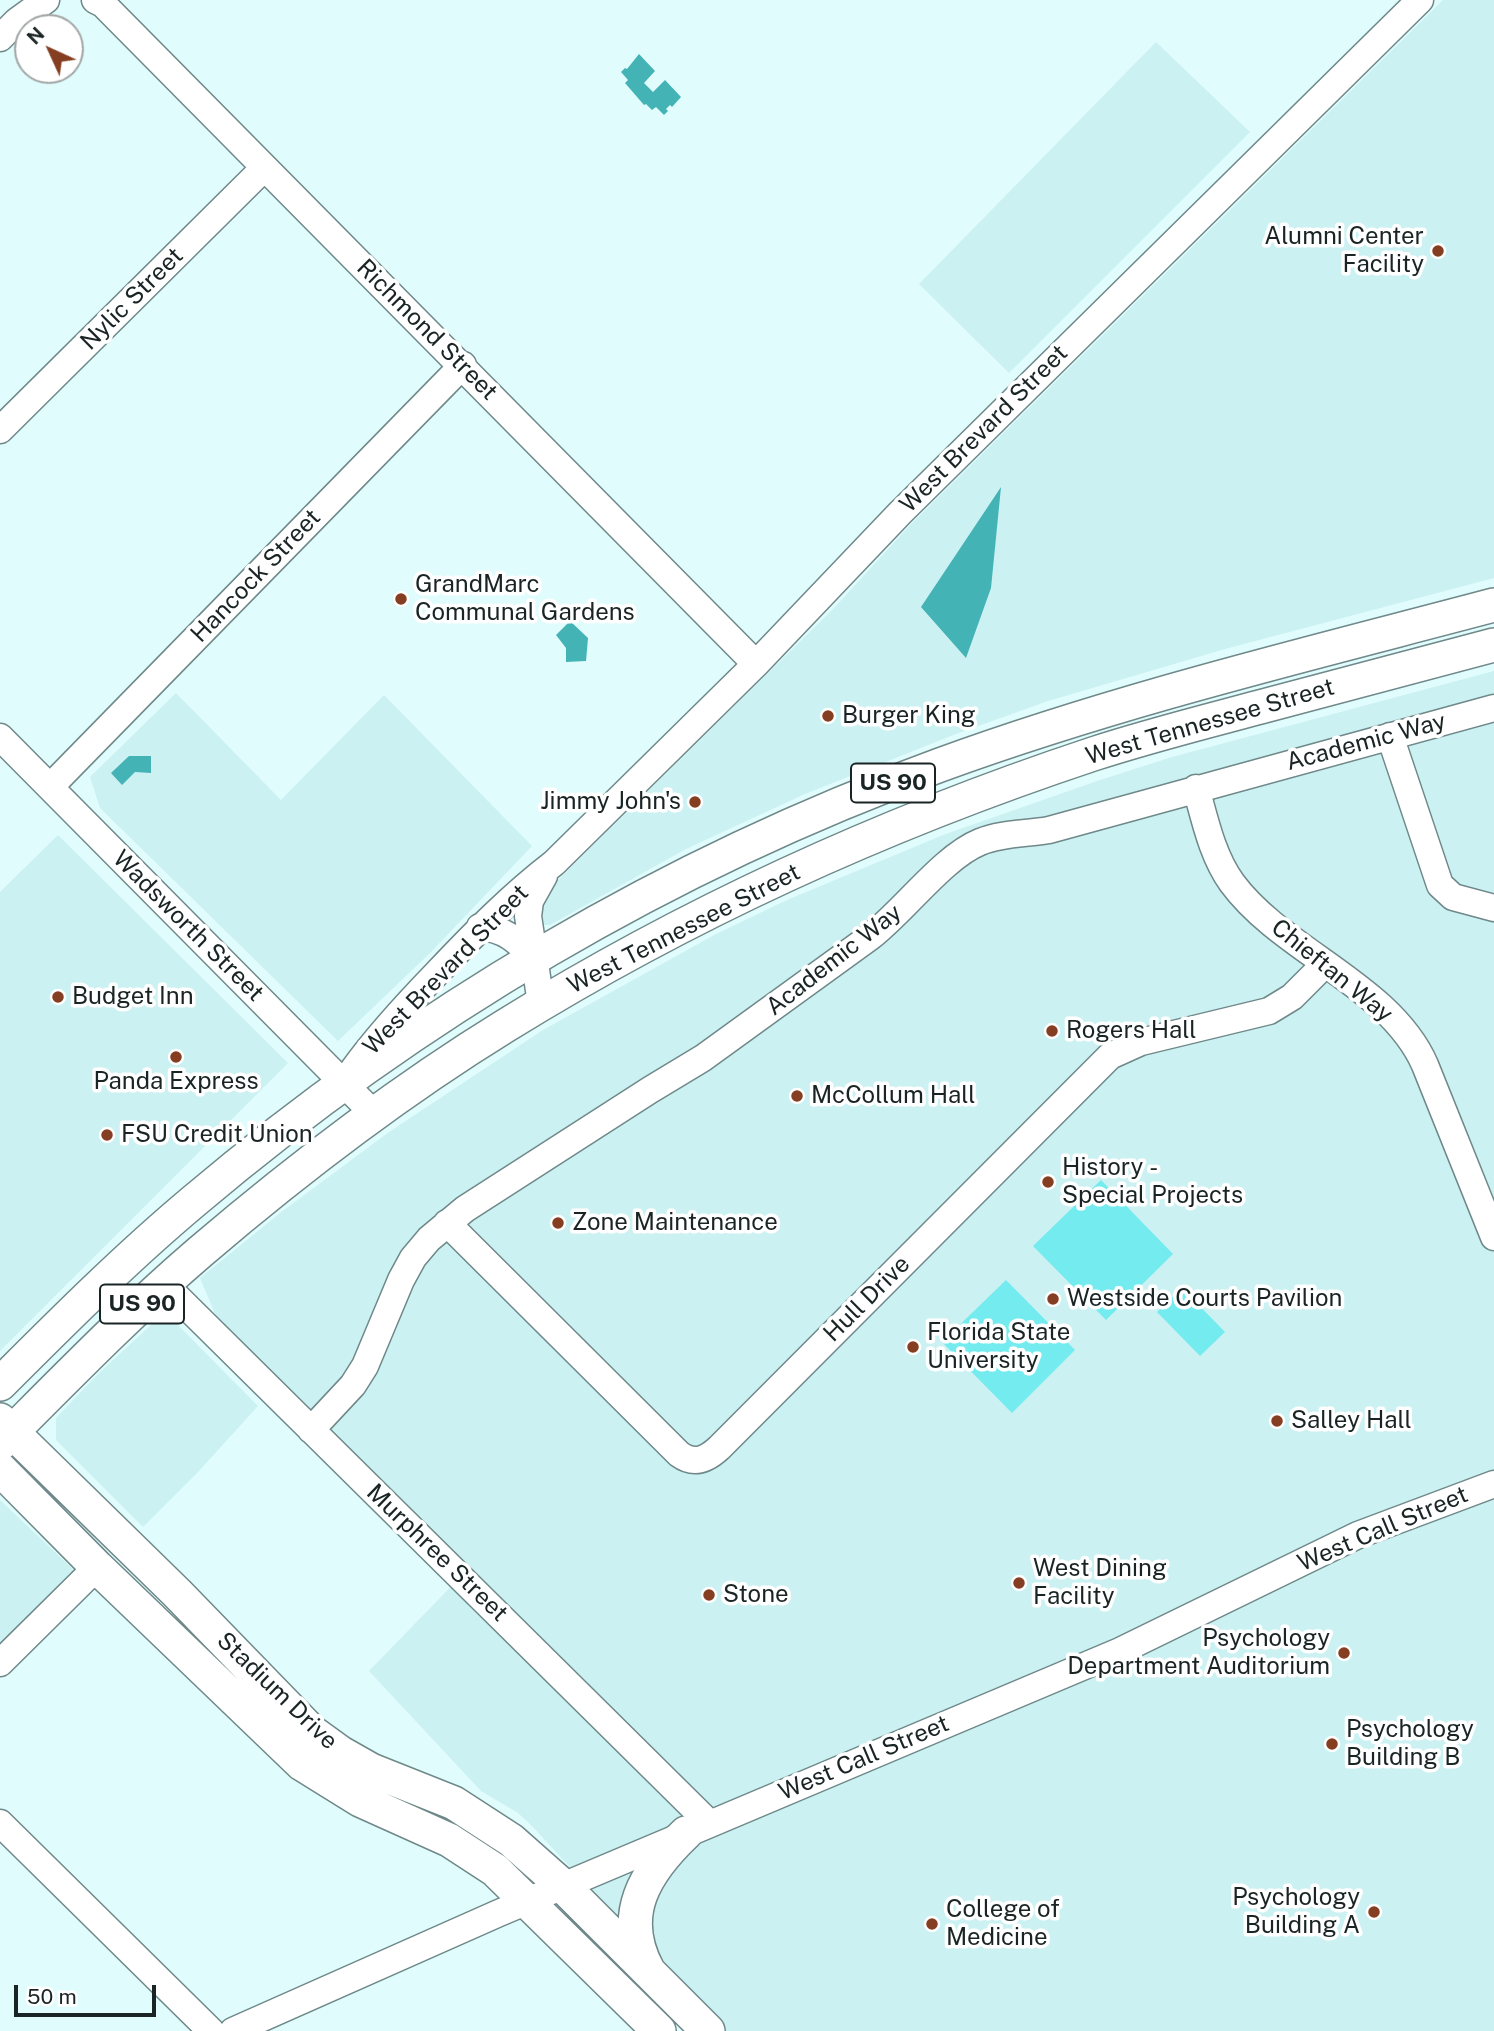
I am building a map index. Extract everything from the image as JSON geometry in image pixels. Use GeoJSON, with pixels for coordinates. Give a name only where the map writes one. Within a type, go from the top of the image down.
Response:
{"type":"FeatureCollection","features":[{"type":"Feature","properties":{"kind":"main road","name":"West Tennessee Street"},"geometry":{"type":"LineString","coordinates":[[0,1384],[83,1301],[194,1200],[344,1083],[441,1016],[533,958],[695,870],[810,816],[937,766],[1131,702],[1494,605]]}},
{"type":"Feature","properties":{"kind":"main road","name":"West Tennessee Street"},"geometry":{"type":"LineString","coordinates":[[4,1432],[164,1284],[270,1195],[375,1115],[433,1073],[541,1004],[680,926],[861,841],[1007,785],[1149,737],[1494,645]]}},
{"type":"Feature","properties":{"kind":"main road","name":"Stadium Drive"},"geometry":{"type":"LineString","coordinates":[[4,1432],[177,1593],[312,1732],[371,1770],[441,1797],[483,1820],[529,1855],[563,1886],[708,2031]]}},
{"type":"Feature","properties":{"kind":"main road","name":"Stadium Drive"},"geometry":{"type":"LineString","coordinates":[[0,1469],[97,1567],[302,1764],[360,1800],[421,1826],[495,1870],[659,2031]]}},
{"type":"Feature","properties":{"kind":"main road"},"geometry":{"type":"LineString","coordinates":[[649,1972],[636,1929],[637,1901],[650,1874],[697,1828]]}},
{"type":"Feature","properties":{"kind":"street"},"geometry":{"type":"LineString","coordinates":[[0,38],[17,21],[46,0]]}},
{"type":"Feature","properties":{"kind":"street","name":"Richmond Street"},"geometry":{"type":"LineString","coordinates":[[95,0],[103,4],[463,365],[756,664]]}},
{"type":"Feature","properties":{"kind":"street","name":"West Brevard Street"},"geometry":{"type":"LineString","coordinates":[[344,1083],[388,1025],[480,927],[517,892],[554,863],[756,664],[900,513],[1420,0]]}},
{"type":"Feature","properties":{"kind":"street","name":"Nylic Street"},"geometry":{"type":"LineString","coordinates":[[0,430],[264,168]]}},
{"type":"Feature","properties":{"kind":"street","name":"Hancock Street"},"geometry":{"type":"LineString","coordinates":[[50,787],[463,365]]}},
{"type":"Feature","properties":{"kind":"street","name":"Academic Way"},"geometry":{"type":"LineString","coordinates":[[311,1430],[337,1404],[359,1375],[376,1343],[392,1299],[407,1269],[429,1238],[447,1223],[714,1050],[878,931],[967,848],[991,838],[1049,830],[1494,708]]}},
{"type":"Feature","properties":{"kind":"street"},"geometry":{"type":"LineString","coordinates":[[1390,736],[1440,885],[1453,897],[1494,908]]}},
{"type":"Feature","properties":{"kind":"street","name":"Wadsworth Street"},"geometry":{"type":"LineString","coordinates":[[0,737],[375,1115]]}},
{"type":"Feature","properties":{"kind":"street","name":"Chieftan Way"},"geometry":{"type":"LineString","coordinates":[[1196,788],[1216,853],[1234,884],[1262,915],[1378,1004],[1397,1023],[1419,1052],[1494,1237]]}},
{"type":"Feature","properties":{"kind":"street","name":"West Brevard Street"},"geometry":{"type":"LineString","coordinates":[[541,1004],[528,916],[530,901],[554,863]]}},
{"type":"Feature","properties":{"kind":"street"},"geometry":{"type":"LineString","coordinates":[[480,927],[507,932],[533,958]]}},
{"type":"Feature","properties":{"kind":"street","name":"Hull Drive"},"geometry":{"type":"LineString","coordinates":[[447,1223],[679,1454],[689,1460],[704,1459],[719,1448],[1111,1056],[1141,1042],[1269,1011],[1298,992],[1325,964]]}},
{"type":"Feature","properties":{"kind":"street","name":"Murphree Street"},"geometry":{"type":"LineString","coordinates":[[164,1284],[556,1670],[697,1828]]}},
{"type":"Feature","properties":{"kind":"street","name":"West Call Street"},"geometry":{"type":"LineString","coordinates":[[233,2031],[697,1828],[1120,1651],[1358,1535],[1494,1484]]}},
{"type":"Feature","properties":{"kind":"street"},"geometry":{"type":"LineString","coordinates":[[0,1663],[97,1567]]}},
{"type":"Feature","properties":{"kind":"street"},"geometry":{"type":"LineString","coordinates":[[0,1823],[211,2031]]}},
{"type":"Feature","properties":{"kind":"shaded area"},"geometry":{"type":"Polygon","coordinates":[[[1443,0],[1494,0],[1494,578],[1225,649],[1048,701],[956,734],[805,794],[686,849],[550,925],[542,925],[537,919],[541,902],[552,886],[834,608],[912,523],[1443,0]]]}},
{"type":"Feature","properties":{"kind":"shaded area"},"geometry":{"type":"Polygon","coordinates":[[[1156,42],[1250,132],[1009,373],[919,284],[1156,42]]]}},
{"type":"Feature","properties":{"kind":"shaded area"},"geometry":{"type":"Polygon","coordinates":[[[639,54],[655,71],[644,83],[653,92],[665,80],[681,97],[672,107],[670,105],[666,109],[668,111],[664,115],[656,107],[652,110],[644,105],[625,83],[628,80],[621,72],[627,69],[639,54]]]}},
{"type":"Feature","properties":{"kind":"shaded area"},"geometry":{"type":"Polygon","coordinates":[[[1001,487],[991,588],[966,658],[921,607],[1001,487]]]}},
{"type":"Feature","properties":{"kind":"shaded area"},"geometry":{"type":"Polygon","coordinates":[[[570,621],[588,638],[586,661],[566,662],[566,648],[556,635],[570,621]]]}},
{"type":"Feature","properties":{"kind":"shaded area","name":"Florida State University"},"geometry":{"type":"Polygon","coordinates":[[[1494,671],[1494,2031],[721,2031],[532,1826],[518,1813],[481,1791],[369,1671],[469,1568],[216,1316],[200,1278],[280,1213],[389,1132],[543,1030],[716,934],[787,900],[943,835],[1097,781],[1172,757],[1494,671]]]}},
{"type":"Feature","properties":{"kind":"shaded area"},"geometry":{"type":"Polygon","coordinates":[[[176,693],[281,800],[384,695],[532,846],[431,952],[338,1041],[100,808],[90,777],[176,693]]]}},
{"type":"Feature","properties":{"kind":"shaded area"},"geometry":{"type":"Polygon","coordinates":[[[129,756],[151,756],[151,773],[135,772],[122,785],[111,773],[129,756]]]}},
{"type":"Feature","properties":{"kind":"shaded area"},"geometry":{"type":"Polygon","coordinates":[[[58,835],[288,1063],[0,1351],[0,892],[58,835]]]}},
{"type":"Feature","properties":{"kind":"shaded area"},"geometry":{"type":"Polygon","coordinates":[[[1101,1180],[1173,1254],[1106,1320],[1033,1246],[1101,1180]]]}},
{"type":"Feature","properties":{"kind":"shaded area"},"geometry":{"type":"Polygon","coordinates":[[[1006,1280],[1075,1350],[1012,1413],[942,1342],[1006,1280]]]}},
{"type":"Feature","properties":{"kind":"shaded area"},"geometry":{"type":"Polygon","coordinates":[[[1182,1288],[1225,1332],[1200,1356],[1157,1312],[1182,1288]]]}},
{"type":"Feature","properties":{"kind":"shaded area"},"geometry":{"type":"Polygon","coordinates":[[[165,1312],[258,1406],[143,1527],[56,1440],[56,1418],[98,1374],[165,1312]]]}},
{"type":"Feature","properties":{"kind":"shaded area"},"geometry":{"type":"Polygon","coordinates":[[[0,1500],[76,1572],[0,1648],[0,1500]]]}},
{"type":"Feature","properties":{"kind":"place","name":"Alumni Center Facility"},"geometry":{"type":"Point","coordinates":[1438,251]}},
{"type":"Feature","properties":{"kind":"place","name":"GrandMarc Communal Gardens"},"geometry":{"type":"Point","coordinates":[401,599]}},
{"type":"Feature","properties":{"kind":"place","name":"Burger King"},"geometry":{"type":"Point","coordinates":[828,716]}},
{"type":"Feature","properties":{"kind":"place","name":"Jimmy John's"},"geometry":{"type":"Point","coordinates":[695,802]}},
{"type":"Feature","properties":{"kind":"place","name":"Budget Inn"},"geometry":{"type":"Point","coordinates":[58,997]}},
{"type":"Feature","properties":{"kind":"place","name":"Rogers Hall"},"geometry":{"type":"Point","coordinates":[1052,1031]}},
{"type":"Feature","properties":{"kind":"place","name":"Panda Express"},"geometry":{"type":"Point","coordinates":[176,1057]}},
{"type":"Feature","properties":{"kind":"place","name":"McCollum Hall"},"geometry":{"type":"Point","coordinates":[797,1096]}},
{"type":"Feature","properties":{"kind":"place","name":"FSU Credit Union"},"geometry":{"type":"Point","coordinates":[107,1135]}},
{"type":"Feature","properties":{"kind":"place","name":"History - Special Projects"},"geometry":{"type":"Point","coordinates":[1048,1182]}},
{"type":"Feature","properties":{"kind":"place","name":"Zone Maintenance"},"geometry":{"type":"Point","coordinates":[558,1223]}},
{"type":"Feature","properties":{"kind":"place","name":"Westside Courts Pavilion"},"geometry":{"type":"Point","coordinates":[1053,1299]}},
{"type":"Feature","properties":{"kind":"place","name":"Florida State University"},"geometry":{"type":"Point","coordinates":[913,1347]}},
{"type":"Feature","properties":{"kind":"place","name":"Salley Hall"},"geometry":{"type":"Point","coordinates":[1277,1421]}},
{"type":"Feature","properties":{"kind":"place","name":"West Dining Facility"},"geometry":{"type":"Point","coordinates":[1019,1583]}},
{"type":"Feature","properties":{"kind":"place","name":"Stone"},"geometry":{"type":"Point","coordinates":[709,1595]}},
{"type":"Feature","properties":{"kind":"place","name":"Psychology Department Auditorium"},"geometry":{"type":"Point","coordinates":[1344,1653]}},
{"type":"Feature","properties":{"kind":"place","name":"Psychology Building B"},"geometry":{"type":"Point","coordinates":[1332,1744]}},
{"type":"Feature","properties":{"kind":"place","name":"Psychology Building A"},"geometry":{"type":"Point","coordinates":[1374,1912]}},
{"type":"Feature","properties":{"kind":"place","name":"College of Medicine"},"geometry":{"type":"Point","coordinates":[932,1924]}}]}
